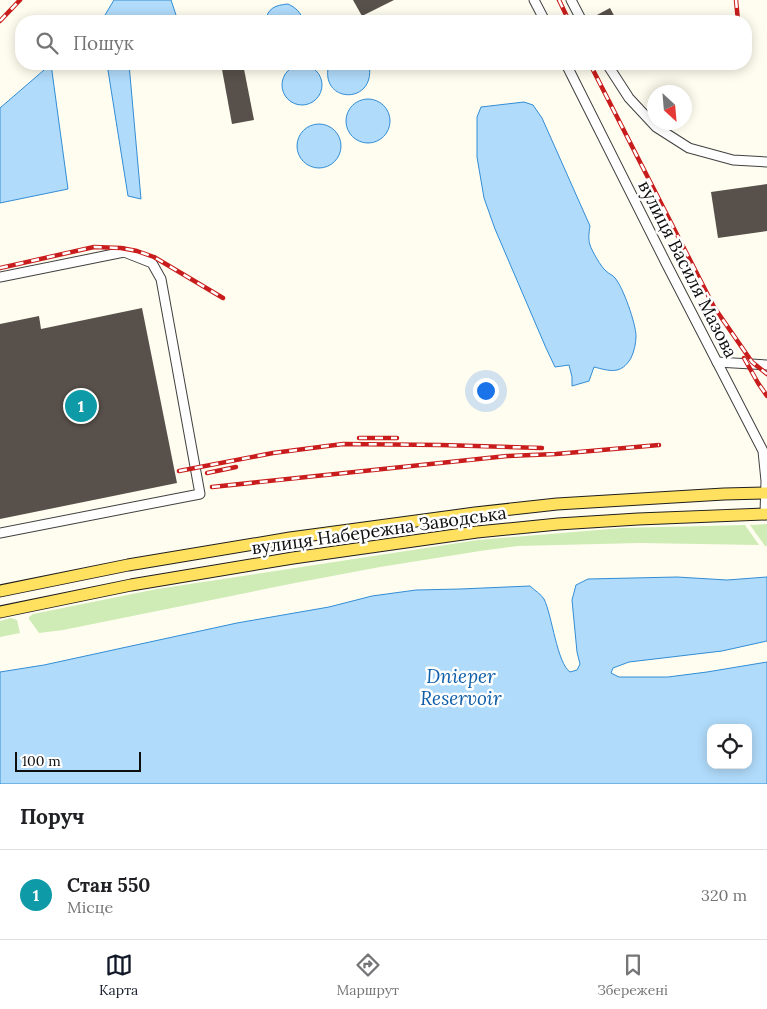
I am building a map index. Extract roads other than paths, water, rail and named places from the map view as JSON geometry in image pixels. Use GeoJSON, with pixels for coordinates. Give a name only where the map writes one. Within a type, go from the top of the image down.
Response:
{"type":"FeatureCollection","features":[{"type":"Feature","properties":{"kind":"main road","name":"вулиця Набережна Заводська"},"geometry":{"type":"LineString","coordinates":[[0,591],[128,565],[280,540],[475,513],[557,504],[766,493]]}},
{"type":"Feature","properties":{"kind":"main road","name":"вулиця Набережна Заводська"},"geometry":{"type":"LineString","coordinates":[[0,612],[131,585],[207,572],[477,532],[638,519],[766,514]]}},
{"type":"Feature","properties":{"kind":"street"},"geometry":{"type":"LineString","coordinates":[[534,0],[541,15]]}},
{"type":"Feature","properties":{"kind":"street"},"geometry":{"type":"LineString","coordinates":[[571,0],[579,15]]}},
{"type":"Feature","properties":{"kind":"street","name":"вулиця Василя Мазова"},"geometry":{"type":"LineString","coordinates":[[569,70],[763,451],[766,481],[766,514]]}},
{"type":"Feature","properties":{"kind":"street"},"geometry":{"type":"LineString","coordinates":[[611,70],[629,98],[656,127],[689,148],[733,160],[767,162]]}},
{"type":"Feature","properties":{"kind":"street"},"geometry":{"type":"LineString","coordinates":[[0,277],[124,252],[152,263],[162,279],[200,494],[0,533]]}},
{"type":"Feature","properties":{"kind":"street"},"geometry":{"type":"LineString","coordinates":[[717,362],[767,365]]}},
{"type":"Feature","properties":{"kind":"water"},"geometry":{"type":"Polygon","coordinates":[[[114,0],[171,0],[176,15],[105,15],[114,0]]]}},
{"type":"Feature","properties":{"kind":"water"},"geometry":{"type":"Polygon","coordinates":[[[288,4],[301,15],[268,15],[270,10],[280,5],[288,4]]]}},
{"type":"Feature","properties":{"kind":"water"},"geometry":{"type":"Polygon","coordinates":[[[44,70],[52,70],[68,189],[0,203],[0,108],[44,70]]]}},
{"type":"Feature","properties":{"kind":"water"},"geometry":{"type":"Polygon","coordinates":[[[108,70],[130,70],[141,199],[128,196],[108,70]]]}},
{"type":"Feature","properties":{"kind":"water"},"geometry":{"type":"Polygon","coordinates":[[[289,70],[315,70],[322,81],[321,93],[310,104],[294,104],[283,93],[283,77],[289,70]]]}},
{"type":"Feature","properties":{"kind":"water"},"geometry":{"type":"Polygon","coordinates":[[[329,70],[369,70],[369,78],[365,87],[357,93],[348,95],[339,93],[332,87],[328,77],[329,70]]]}},
{"type":"Feature","properties":{"kind":"water"},"geometry":{"type":"Polygon","coordinates":[[[368,99],[380,103],[386,109],[390,121],[386,133],[380,139],[368,143],[356,139],[350,133],[346,121],[350,109],[356,103],[368,99]]]}},
{"type":"Feature","properties":{"kind":"water"},"geometry":{"type":"Polygon","coordinates":[[[524,102],[533,105],[542,118],[590,226],[589,243],[591,248],[602,266],[614,277],[622,289],[634,323],[636,342],[631,358],[627,363],[615,370],[594,367],[589,381],[572,386],[569,365],[555,367],[495,229],[484,198],[477,157],[477,117],[481,107],[524,102]]]}},
{"type":"Feature","properties":{"kind":"water"},"geometry":{"type":"Polygon","coordinates":[[[319,124],[331,128],[337,134],[341,146],[337,158],[331,164],[319,168],[307,164],[301,158],[297,146],[301,134],[307,128],[319,124]]]}},
{"type":"Feature","properties":{"kind":"water","name":"Dnieper Reservoir"},"geometry":{"type":"Polygon","coordinates":[[[677,577],[727,580],[767,577],[767,641],[722,651],[629,662],[613,668],[611,673],[619,677],[668,677],[767,662],[767,784],[0,784],[0,672],[44,665],[237,623],[329,607],[372,596],[416,590],[530,586],[544,599],[558,649],[565,667],[570,672],[577,670],[580,664],[572,600],[576,585],[588,579],[677,577]]]}},
{"type":"Feature","properties":{"kind":"railway"},"geometry":{"type":"LineString","coordinates":[[0,21],[20,0]]}},
{"type":"Feature","properties":{"kind":"railway"},"geometry":{"type":"LineString","coordinates":[[559,0],[566,15]]}},
{"type":"Feature","properties":{"kind":"railway"},"geometry":{"type":"LineString","coordinates":[[736,0],[737,15]]}},
{"type":"Feature","properties":{"kind":"railway"},"geometry":{"type":"LineString","coordinates":[[593,70],[714,307],[752,362],[767,374]]}},
{"type":"Feature","properties":{"kind":"railway"},"geometry":{"type":"LineString","coordinates":[[0,268],[94,247],[121,248],[154,257],[223,298]]}},
{"type":"Feature","properties":{"kind":"railway"},"geometry":{"type":"LineString","coordinates":[[744,358],[767,396]]}},
{"type":"Feature","properties":{"kind":"railway"},"geometry":{"type":"LineString","coordinates":[[359,438],[397,438]]}},
{"type":"Feature","properties":{"kind":"railway"},"geometry":{"type":"LineString","coordinates":[[179,471],[273,453],[343,444],[542,448]]}},
{"type":"Feature","properties":{"kind":"railway"},"geometry":{"type":"LineString","coordinates":[[212,487],[507,456],[556,454],[659,445]]}},
{"type":"Feature","properties":{"kind":"railway"},"geometry":{"type":"LineString","coordinates":[[207,473],[236,467]]}},
{"type":"Feature","properties":{"kind":"place","name":"Стан 550"},"geometry":{"type":"Point","coordinates":[81,406]}}]}
